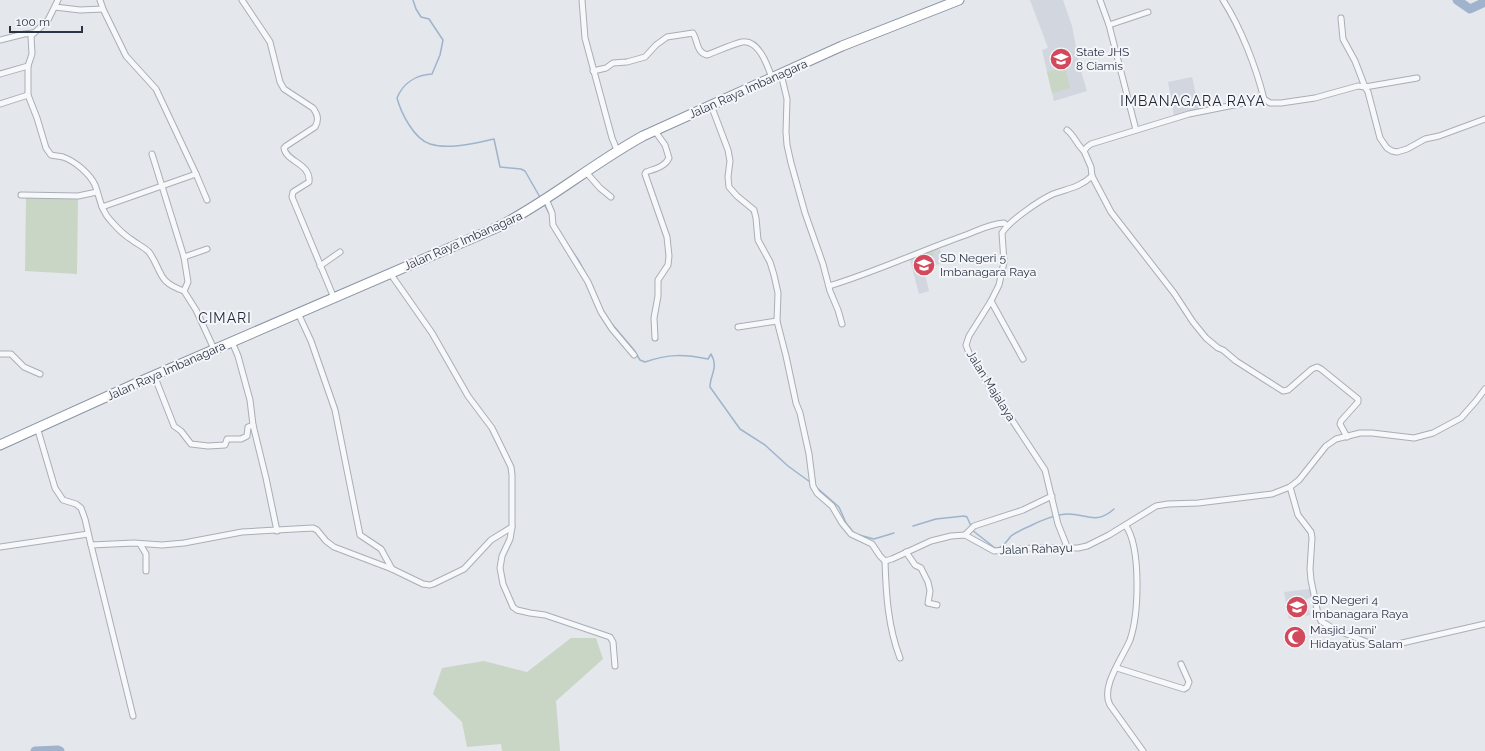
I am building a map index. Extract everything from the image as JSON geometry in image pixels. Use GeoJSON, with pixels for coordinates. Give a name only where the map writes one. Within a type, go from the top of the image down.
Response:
{"type":"FeatureCollection","features":[{"type":"Feature","properties":{"kind":"highway","name":"Jalan Raya Imbanagara"},"geometry":{"type":"LineString","coordinates":[[0,445],[154,376],[498,227],[543,201],[617,150],[654,131],[842,46],[946,2],[960,0]]}},
{"type":"Feature","properties":{"kind":"street"},"geometry":{"type":"LineString","coordinates":[[58,0],[56,7],[48,20],[32,34],[30,40],[31,57],[28,66],[28,95],[48,152],[55,156],[64,158],[88,175],[94,185],[102,207],[111,221],[130,239],[148,251],[164,280],[174,288],[184,291],[196,310],[214,350]]}},
{"type":"Feature","properties":{"kind":"street"},"geometry":{"type":"LineString","coordinates":[[100,0],[126,56],[156,89],[207,200]]}},
{"type":"Feature","properties":{"kind":"street"},"geometry":{"type":"LineString","coordinates":[[242,0],[270,42],[280,82],[284,89],[313,108],[318,118],[318,123],[315,127],[286,146],[284,151],[289,157],[301,164],[309,177],[309,182],[293,192],[292,197],[334,298]]}},
{"type":"Feature","properties":{"kind":"street"},"geometry":{"type":"LineString","coordinates":[[582,0],[585,38],[612,138],[617,150]]}},
{"type":"Feature","properties":{"kind":"street"},"geometry":{"type":"LineString","coordinates":[[1100,0],[1109,24],[1136,130]]}},
{"type":"Feature","properties":{"kind":"street"},"geometry":{"type":"LineString","coordinates":[[1223,0],[1236,24],[1252,61],[1259,78],[1264,99],[1270,103],[1281,103],[1315,98],[1358,86],[1365,87],[1417,78]]}},
{"type":"Feature","properties":{"kind":"street"},"geometry":{"type":"LineString","coordinates":[[56,7],[73,10],[103,9]]}},
{"type":"Feature","properties":{"kind":"street"},"geometry":{"type":"LineString","coordinates":[[1109,24],[1148,12]]}},
{"type":"Feature","properties":{"kind":"street"},"geometry":{"type":"LineString","coordinates":[[1341,18],[1343,39],[1368,92],[1380,138],[1383,144],[1392,151],[1397,152],[1407,149],[1425,139],[1439,136],[1485,119]]}},
{"type":"Feature","properties":{"kind":"street"},"geometry":{"type":"LineString","coordinates":[[593,71],[606,68],[613,63],[627,62],[645,57],[656,45],[667,37],[693,33],[697,47],[703,54],[707,55],[744,42],[752,44],[758,48],[768,65],[772,78]]}},
{"type":"Feature","properties":{"kind":"street"},"geometry":{"type":"LineString","coordinates":[[0,40],[24,34],[32,34]]}},
{"type":"Feature","properties":{"kind":"street"},"geometry":{"type":"LineString","coordinates":[[0,74],[28,66]]}},
{"type":"Feature","properties":{"kind":"street"},"geometry":{"type":"LineString","coordinates":[[781,74],[788,99],[786,132],[790,157],[805,213],[842,324]]}},
{"type":"Feature","properties":{"kind":"street"},"geometry":{"type":"LineString","coordinates":[[0,104],[28,95]]}},
{"type":"Feature","properties":{"kind":"street"},"geometry":{"type":"LineString","coordinates":[[1084,151],[1095,142],[1189,114],[1264,99]]}},
{"type":"Feature","properties":{"kind":"street"},"geometry":{"type":"LineString","coordinates":[[711,105],[728,150],[730,161],[728,177],[730,187],[737,196],[751,206],[756,213],[758,240],[770,262],[774,275],[778,298],[777,321],[809,454],[813,484],[817,493],[832,506],[842,523],[851,534],[872,544],[885,561],[888,608],[894,639],[900,658]]}},
{"type":"Feature","properties":{"kind":"street"},"geometry":{"type":"LineString","coordinates":[[1067,130],[1077,145],[1084,151],[1091,167],[1092,176],[1111,212],[1174,293],[1193,322],[1206,338],[1217,348],[1223,350],[1236,362],[1284,391],[1288,390],[1312,369],[1317,367],[1321,369],[1358,399],[1358,402],[1340,424],[1347,436]]}},
{"type":"Feature","properties":{"kind":"street"},"geometry":{"type":"LineString","coordinates":[[654,131],[665,145],[669,158],[668,161],[662,166],[644,174],[667,236],[669,247],[668,266],[658,280],[658,296],[654,318],[655,338]]}},
{"type":"Feature","properties":{"kind":"street"},"geometry":{"type":"LineString","coordinates":[[152,154],[184,258],[188,282],[184,291]]}},
{"type":"Feature","properties":{"kind":"street"},"geometry":{"type":"LineString","coordinates":[[585,171],[600,188],[611,197]]}},
{"type":"Feature","properties":{"kind":"street"},"geometry":{"type":"LineString","coordinates":[[102,207],[196,174]]}},
{"type":"Feature","properties":{"kind":"street"},"geometry":{"type":"LineString","coordinates":[[829,286],[898,262],[990,225],[1004,223],[1007,226],[1046,198],[1080,184],[1092,176]]}},
{"type":"Feature","properties":{"kind":"street"},"geometry":{"type":"LineString","coordinates":[[20,195],[78,196],[97,192]]}},
{"type":"Feature","properties":{"kind":"street"},"geometry":{"type":"LineString","coordinates":[[543,201],[552,214],[552,225],[588,282],[601,312],[612,329],[634,355]]}},
{"type":"Feature","properties":{"kind":"street","name":"Jalan Majalaya"},"geometry":{"type":"LineString","coordinates":[[1007,226],[1002,233],[1004,247],[1003,273],[999,285],[991,301],[969,336],[966,345],[987,382],[1040,462],[1048,477],[1058,524],[1068,549]]}},
{"type":"Feature","properties":{"kind":"street"},"geometry":{"type":"LineString","coordinates":[[184,258],[207,249]]}},
{"type":"Feature","properties":{"kind":"street"},"geometry":{"type":"LineString","coordinates":[[320,266],[340,252]]}},
{"type":"Feature","properties":{"kind":"street"},"geometry":{"type":"LineString","coordinates":[[390,274],[432,333],[463,387],[498,437],[510,467],[512,474],[512,527],[510,539],[502,556],[500,568],[503,584],[514,607],[517,610],[545,615],[610,637],[613,642],[615,666]]}},
{"type":"Feature","properties":{"kind":"street"},"geometry":{"type":"LineString","coordinates":[[991,301],[1023,359]]}},
{"type":"Feature","properties":{"kind":"street"},"geometry":{"type":"LineString","coordinates":[[298,313],[311,341],[336,410],[360,535],[381,549],[392,569]]}},
{"type":"Feature","properties":{"kind":"street"},"geometry":{"type":"LineString","coordinates":[[738,328],[777,321]]}},
{"type":"Feature","properties":{"kind":"street"},"geometry":{"type":"LineString","coordinates":[[232,342],[250,400],[253,425],[277,531]]}},
{"type":"Feature","properties":{"kind":"street"},"geometry":{"type":"LineString","coordinates":[[0,354],[11,354],[24,367],[40,374]]}},
{"type":"Feature","properties":{"kind":"street"},"geometry":{"type":"LineString","coordinates":[[154,376],[174,426],[181,431],[191,444],[208,446],[225,445],[227,440],[236,440],[246,437],[248,427],[253,425]]}},
{"type":"Feature","properties":{"kind":"street","name":"Jalan Rahayu"},"geometry":{"type":"LineString","coordinates":[[965,535],[994,551],[1033,548],[1068,549],[1087,546],[1126,526],[1156,506],[1198,503],[1272,494],[1290,487],[1298,480],[1326,446],[1336,439],[1368,433],[1414,438],[1433,433],[1461,418],[1485,389]]}},
{"type":"Feature","properties":{"kind":"street"},"geometry":{"type":"LineString","coordinates":[[37,428],[55,488],[63,500],[76,504],[81,508],[84,514],[90,546],[134,716]]}},
{"type":"Feature","properties":{"kind":"street"},"geometry":{"type":"LineString","coordinates":[[1290,487],[1298,515],[1311,532],[1310,569],[1312,588],[1318,614],[1323,623],[1334,629],[1377,646],[1389,646],[1485,624]]}},
{"type":"Feature","properties":{"kind":"street"},"geometry":{"type":"LineString","coordinates":[[885,561],[939,538],[965,535],[971,528],[1023,510],[1052,496]]}},
{"type":"Feature","properties":{"kind":"street"},"geometry":{"type":"LineString","coordinates":[[1126,526],[1130,533],[1135,556],[1136,600],[1130,638],[1109,684],[1107,696],[1108,700],[1143,751]]}},
{"type":"Feature","properties":{"kind":"street"},"geometry":{"type":"LineString","coordinates":[[90,546],[140,544],[162,545],[210,540],[242,532],[313,528],[334,547],[392,569],[422,584],[430,585],[464,569],[491,540],[512,527]]}},
{"type":"Feature","properties":{"kind":"street"},"geometry":{"type":"LineString","coordinates":[[0,547],[88,534]]}},
{"type":"Feature","properties":{"kind":"street"},"geometry":{"type":"LineString","coordinates":[[140,544],[146,554],[146,572]]}},
{"type":"Feature","properties":{"kind":"street"},"geometry":{"type":"LineString","coordinates":[[906,552],[915,565],[921,568],[928,582],[930,591],[928,603],[937,605]]}},
{"type":"Feature","properties":{"kind":"street"},"geometry":{"type":"LineString","coordinates":[[1117,668],[1184,689],[1187,687],[1188,682],[1181,664]]}},
{"type":"Feature","properties":{"kind":"shaded area","name":"State JHS 8 Ciamis"},"geometry":{"type":"Polygon","coordinates":[[[1030,0],[1063,0],[1072,26],[1080,68],[1087,91],[1054,101],[1042,50],[1048,48],[1030,0]]]}},
{"type":"Feature","properties":{"kind":"shaded area"},"geometry":{"type":"Polygon","coordinates":[[[1192,77],[1199,109],[1174,116],[1168,82],[1192,77]]]}},
{"type":"Feature","properties":{"kind":"shaded area","name":"SD Negeri 5 Imbanagara Raya"},"geometry":{"type":"Polygon","coordinates":[[[938,245],[943,257],[949,255],[951,259],[924,270],[929,291],[919,294],[909,256],[938,245]]]}},
{"type":"Feature","properties":{"kind":"shaded area","name":"SD Negeri 4 Imbanagara Raya"},"geometry":{"type":"Polygon","coordinates":[[[1309,589],[1312,597],[1307,599],[1310,615],[1289,619],[1284,592],[1309,589]]]}},
{"type":"Feature","properties":{"kind":"green space"},"geometry":{"type":"Polygon","coordinates":[[[1065,67],[1070,88],[1052,93],[1047,72],[1065,67]]]}},
{"type":"Feature","properties":{"kind":"green space"},"geometry":{"type":"Polygon","coordinates":[[[26,198],[78,199],[77,274],[25,271],[26,198]]]}},
{"type":"Feature","properties":{"kind":"green space"},"geometry":{"type":"Polygon","coordinates":[[[932,248],[934,255],[921,260],[918,253],[932,248]]]}},
{"type":"Feature","properties":{"kind":"green space"},"geometry":{"type":"Polygon","coordinates":[[[571,638],[596,638],[603,659],[556,701],[560,751],[502,751],[501,744],[467,747],[462,722],[433,694],[442,668],[484,661],[527,672],[571,638]]]}},
{"type":"Feature","properties":{"kind":"waterway"},"geometry":{"type":"LineString","coordinates":[[413,0],[421,17],[429,19],[443,40],[440,55],[432,74],[415,78],[406,84],[397,98],[409,125],[424,141],[437,146],[454,146],[494,139],[500,167],[521,169],[525,171],[541,199]]}},
{"type":"Feature","properties":{"kind":"waterway"},"geometry":{"type":"LineString","coordinates":[[1457,0],[1470,9],[1485,2]]}},
{"type":"Feature","properties":{"kind":"waterway"},"geometry":{"type":"LineString","coordinates":[[544,204],[550,215]]}},
{"type":"Feature","properties":{"kind":"waterway"},"geometry":{"type":"LineString","coordinates":[[568,245],[579,261],[593,287]]}},
{"type":"Feature","properties":{"kind":"waterway"},"geometry":{"type":"LineString","coordinates":[[612,324],[634,350],[640,360],[645,362],[669,356],[691,356],[708,359],[711,354],[714,367],[710,387],[740,429],[765,445],[788,466],[810,482]]}},
{"type":"Feature","properties":{"kind":"waterway"},"geometry":{"type":"LineString","coordinates":[[816,487],[839,507],[846,523],[854,533]]}},
{"type":"Feature","properties":{"kind":"waterway"},"geometry":{"type":"LineString","coordinates":[[972,530],[995,548],[998,548],[1012,535],[1048,518],[1068,514],[1097,518],[1108,514],[1114,509]]}},
{"type":"Feature","properties":{"kind":"waterway"},"geometry":{"type":"LineString","coordinates":[[913,526],[936,519],[964,516],[967,517],[971,526]]}},
{"type":"Feature","properties":{"kind":"waterway"},"geometry":{"type":"LineString","coordinates":[[859,535],[874,539],[894,533]]}},
{"type":"Feature","properties":{"kind":"waterway"},"geometry":{"type":"LineString","coordinates":[[35,751],[60,751]]}},
{"type":"Feature","properties":{"kind":"place","name":"State JHS 8 Ciamis"},"geometry":{"type":"Point","coordinates":[1061,59]}},
{"type":"Feature","properties":{"kind":"place","name":"SD Negeri 5 Imbanagara Raya"},"geometry":{"type":"Point","coordinates":[924,265]}},
{"type":"Feature","properties":{"kind":"place","name":"SD Negeri 4 Imbanagara Raya"},"geometry":{"type":"Point","coordinates":[1297,607]}},
{"type":"Feature","properties":{"kind":"place","name":"Masjid Jami' Hidayatus Salam"},"geometry":{"type":"Point","coordinates":[1295,637]}},
{"type":"Feature","properties":{"kind":"district","name":"IMBANAGARA RAYA"},"geometry":{"type":"Point","coordinates":[1193,101]}},
{"type":"Feature","properties":{"kind":"district","name":"CIMARI"},"geometry":{"type":"Point","coordinates":[225,318]}}]}
